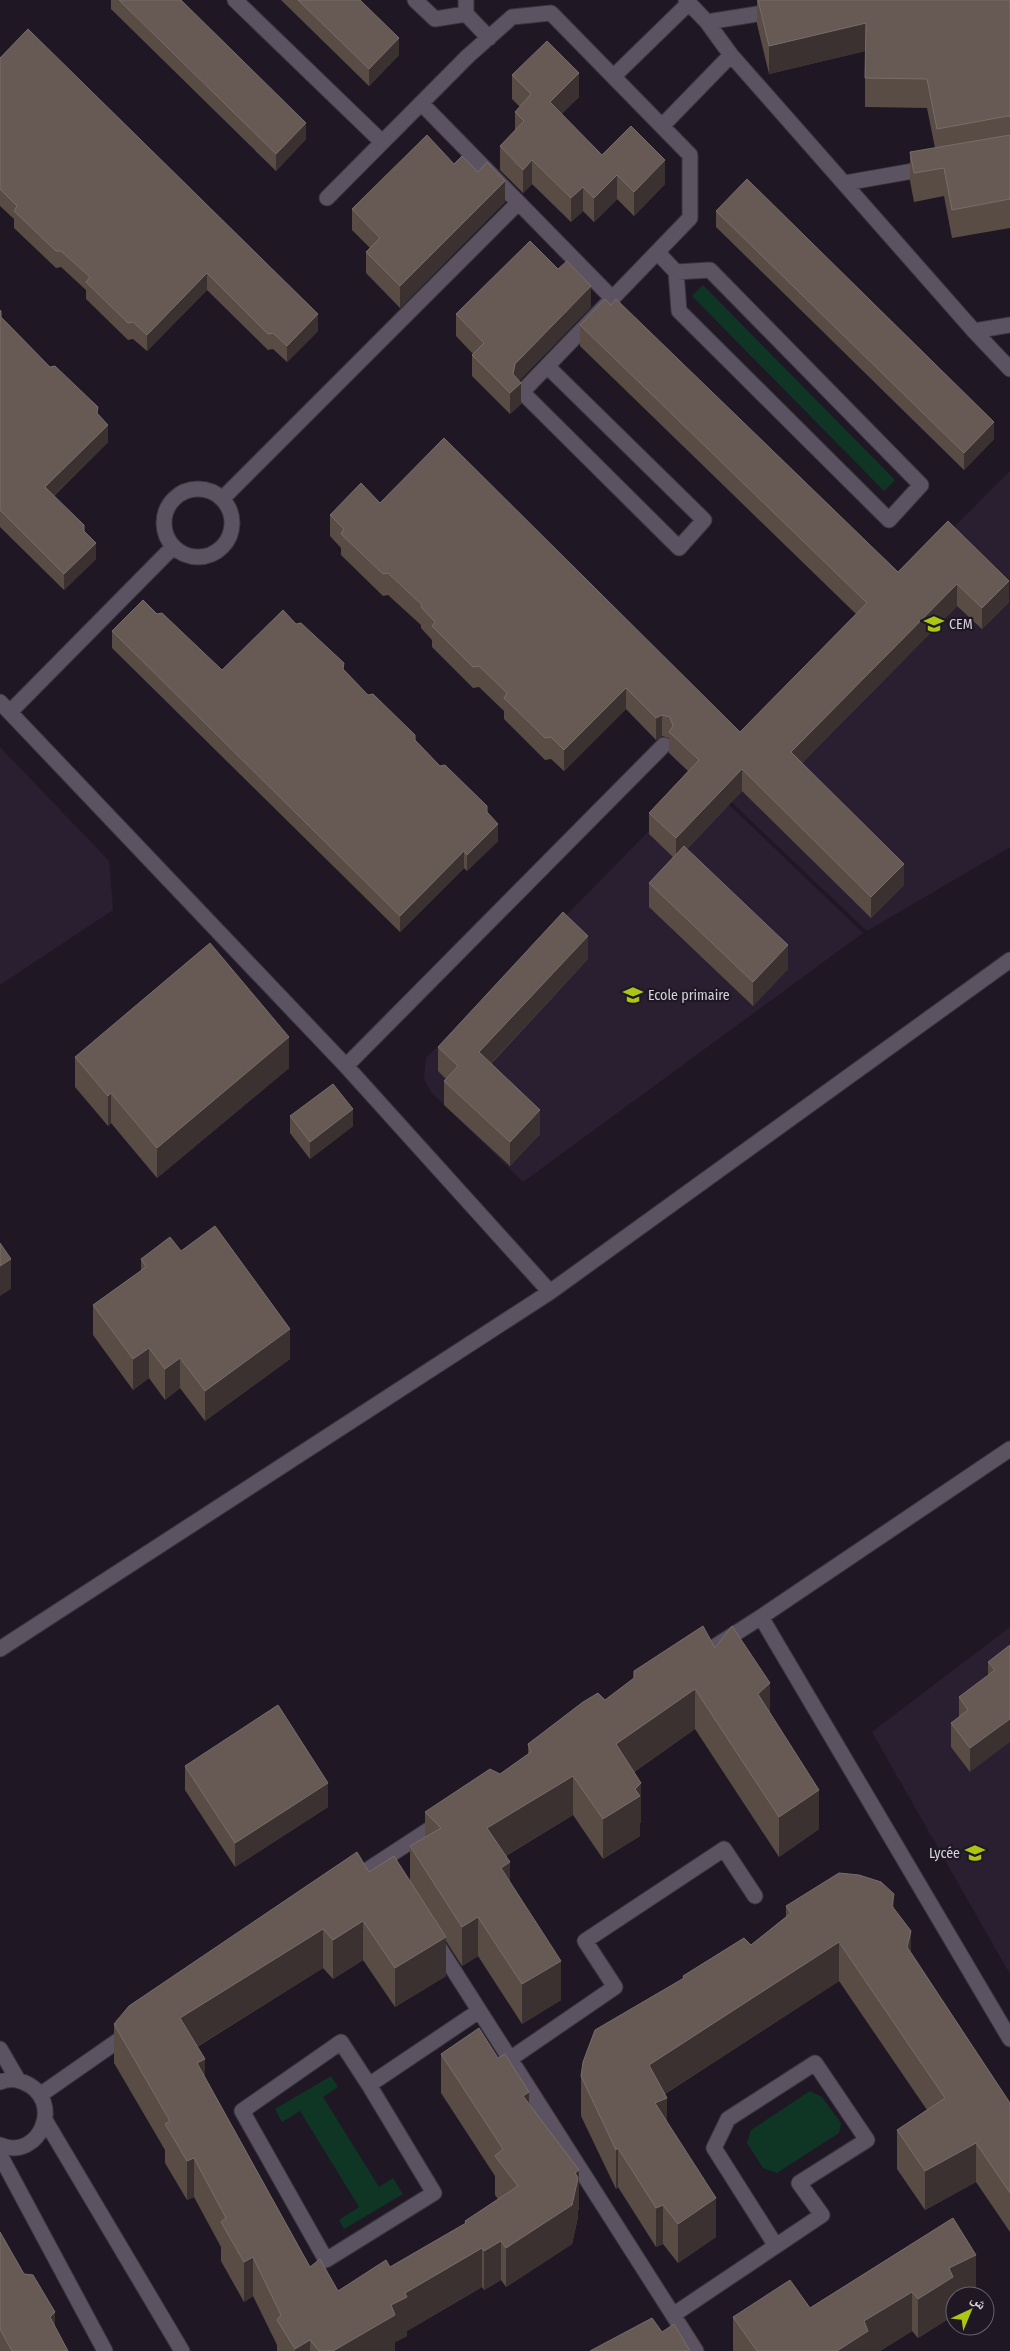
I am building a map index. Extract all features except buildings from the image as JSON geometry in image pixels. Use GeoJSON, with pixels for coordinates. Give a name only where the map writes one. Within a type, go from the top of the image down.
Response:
{"type":"FeatureCollection","features":[{"type":"Feature","properties":{"kind":"street"},"geometry":{"type":"LineString","coordinates":[[235,0],[382,142]]}},
{"type":"Feature","properties":{"kind":"street"},"geometry":{"type":"LineString","coordinates":[[416,0],[435,19],[466,7],[489,38]]}},
{"type":"Feature","properties":{"kind":"street"},"geometry":{"type":"LineString","coordinates":[[614,76],[688,2],[707,22],[731,55],[974,331],[1010,369]]}},
{"type":"Feature","properties":{"kind":"street"},"geometry":{"type":"LineString","coordinates":[[707,22],[786,10]]}},
{"type":"Feature","properties":{"kind":"street"},"geometry":{"type":"LineString","coordinates":[[327,198],[420,103],[512,17],[551,13],[663,125],[690,155],[690,218],[613,299],[547,366],[522,392],[679,548],[704,520],[547,366]]}},
{"type":"Feature","properties":{"kind":"street"},"geometry":{"type":"LineString","coordinates":[[663,125],[731,55]]}},
{"type":"Feature","properties":{"kind":"street"},"geometry":{"type":"LineString","coordinates":[[420,103],[613,299]]}},
{"type":"Feature","properties":{"kind":"street"},"geometry":{"type":"LineString","coordinates":[[845,183],[942,166]]}},
{"type":"Feature","properties":{"kind":"street"},"geometry":{"type":"LineString","coordinates":[[222,499],[518,203]]}},
{"type":"Feature","properties":{"kind":"street"},"geometry":{"type":"LineString","coordinates":[[658,252],[676,272],[679,311],[889,520],[921,485],[710,270],[676,272]]}},
{"type":"Feature","properties":{"kind":"street"},"geometry":{"type":"LineString","coordinates":[[974,331],[1010,325]]}},
{"type":"Feature","properties":{"kind":"street"},"geometry":{"type":"LineString","coordinates":[[198,489],[213,492],[222,499],[230,512],[232,527],[227,541],[216,552],[201,557],[186,555],[173,547],[167,538],[164,517],[173,498],[182,492],[198,489]]}},
{"type":"Feature","properties":{"kind":"street"},"geometry":{"type":"LineString","coordinates":[[173,547],[5,707],[346,1066],[550,1292]]}},
{"type":"Feature","properties":{"kind":"street"},"geometry":{"type":"LineString","coordinates":[[346,1066],[664,746]]}},
{"type":"Feature","properties":{"kind":"street"},"geometry":{"type":"LineString","coordinates":[[0,1649],[550,1292],[1010,960]]}},
{"type":"Feature","properties":{"kind":"street"},"geometry":{"type":"LineString","coordinates":[[685,1666],[761,1617],[1010,1448]]}},
{"type":"Feature","properties":{"kind":"street"},"geometry":{"type":"LineString","coordinates":[[761,1617],[1010,2039]]}},
{"type":"Feature","properties":{"kind":"street"},"geometry":{"type":"LineString","coordinates":[[341,1887],[458,1811]]}},
{"type":"Feature","properties":{"kind":"street"},"geometry":{"type":"LineString","coordinates":[[510,2059],[615,1987],[585,1941],[593,1935],[724,1849],[755,1896]]}},
{"type":"Feature","properties":{"kind":"street"},"geometry":{"type":"LineString","coordinates":[[382,1859],[392,1875]]}},
{"type":"Feature","properties":{"kind":"street"},"geometry":{"type":"LineString","coordinates":[[428,1931],[696,2351]]}},
{"type":"Feature","properties":{"kind":"street"},"geometry":{"type":"LineString","coordinates":[[369,2085],[480,2011]]}},
{"type":"Feature","properties":{"kind":"street"},"geometry":{"type":"LineString","coordinates":[[40,2095],[138,2027]]}},
{"type":"Feature","properties":{"kind":"street"},"geometry":{"type":"LineString","coordinates":[[341,2042],[369,2085],[434,2194],[326,2260],[242,2110],[341,2042]]}},
{"type":"Feature","properties":{"kind":"street"},"geometry":{"type":"LineString","coordinates":[[0,2049],[18,2080]]}},
{"type":"Feature","properties":{"kind":"street"},"geometry":{"type":"LineString","coordinates":[[673,2316],[822,2215],[799,2183],[867,2140],[815,2063],[728,2119],[714,2148],[776,2246]]}},
{"type":"Feature","properties":{"kind":"street"},"geometry":{"type":"LineString","coordinates":[[0,2082],[18,2080],[31,2085],[40,2095],[45,2107],[45,2120],[40,2133],[31,2142],[18,2147],[0,2145]]}},
{"type":"Feature","properties":{"kind":"street"},"geometry":{"type":"LineString","coordinates":[[45,2120],[182,2351]]}},
{"type":"Feature","properties":{"kind":"street"},"geometry":{"type":"LineString","coordinates":[[0,2155],[105,2351]]}},
{"type":"Feature","properties":{"kind":"shaded area","name":"CEM"},"geometry":{"type":"Polygon","coordinates":[[[1010,471],[1010,847],[867,931],[704,776],[1010,471]]]}},
{"type":"Feature","properties":{"kind":"shaded area"},"geometry":{"type":"Polygon","coordinates":[[[0,747],[109,861],[113,910],[0,985],[0,747]]]}},
{"type":"Feature","properties":{"kind":"shaded area","name":"Ecole primaire"},"geometry":{"type":"Polygon","coordinates":[[[701,778],[863,933],[523,1182],[431,1092],[424,1078],[426,1058],[701,778]]]}},
{"type":"Feature","properties":{"kind":"shaded area","name":"Lycée"},"geometry":{"type":"Polygon","coordinates":[[[1010,1627],[1010,1974],[872,1732],[1010,1627]]]}},
{"type":"Feature","properties":{"kind":"green space"},"geometry":{"type":"Polygon","coordinates":[[[703,285],[895,480],[884,491],[692,296],[703,285]]]}},
{"type":"Feature","properties":{"kind":"green space"},"geometry":{"type":"Polygon","coordinates":[[[331,2076],[338,2087],[323,2097],[379,2187],[393,2178],[403,2194],[344,2229],[339,2220],[359,2207],[300,2111],[282,2122],[275,2109],[331,2076]]]}},
{"type":"Feature","properties":{"kind":"green space"},"geometry":{"type":"Polygon","coordinates":[[[810,2091],[822,2097],[841,2123],[839,2133],[777,2173],[763,2168],[747,2143],[751,2130],[810,2091]]]}},
{"type":"Feature","properties":{"kind":"place","name":"CEM"},"geometry":{"type":"Point","coordinates":[934,624]}},
{"type":"Feature","properties":{"kind":"place","name":"Ecole primaire"},"geometry":{"type":"Point","coordinates":[633,995]}},
{"type":"Feature","properties":{"kind":"place","name":"Lycée"},"geometry":{"type":"Point","coordinates":[975,1853]}}]}
